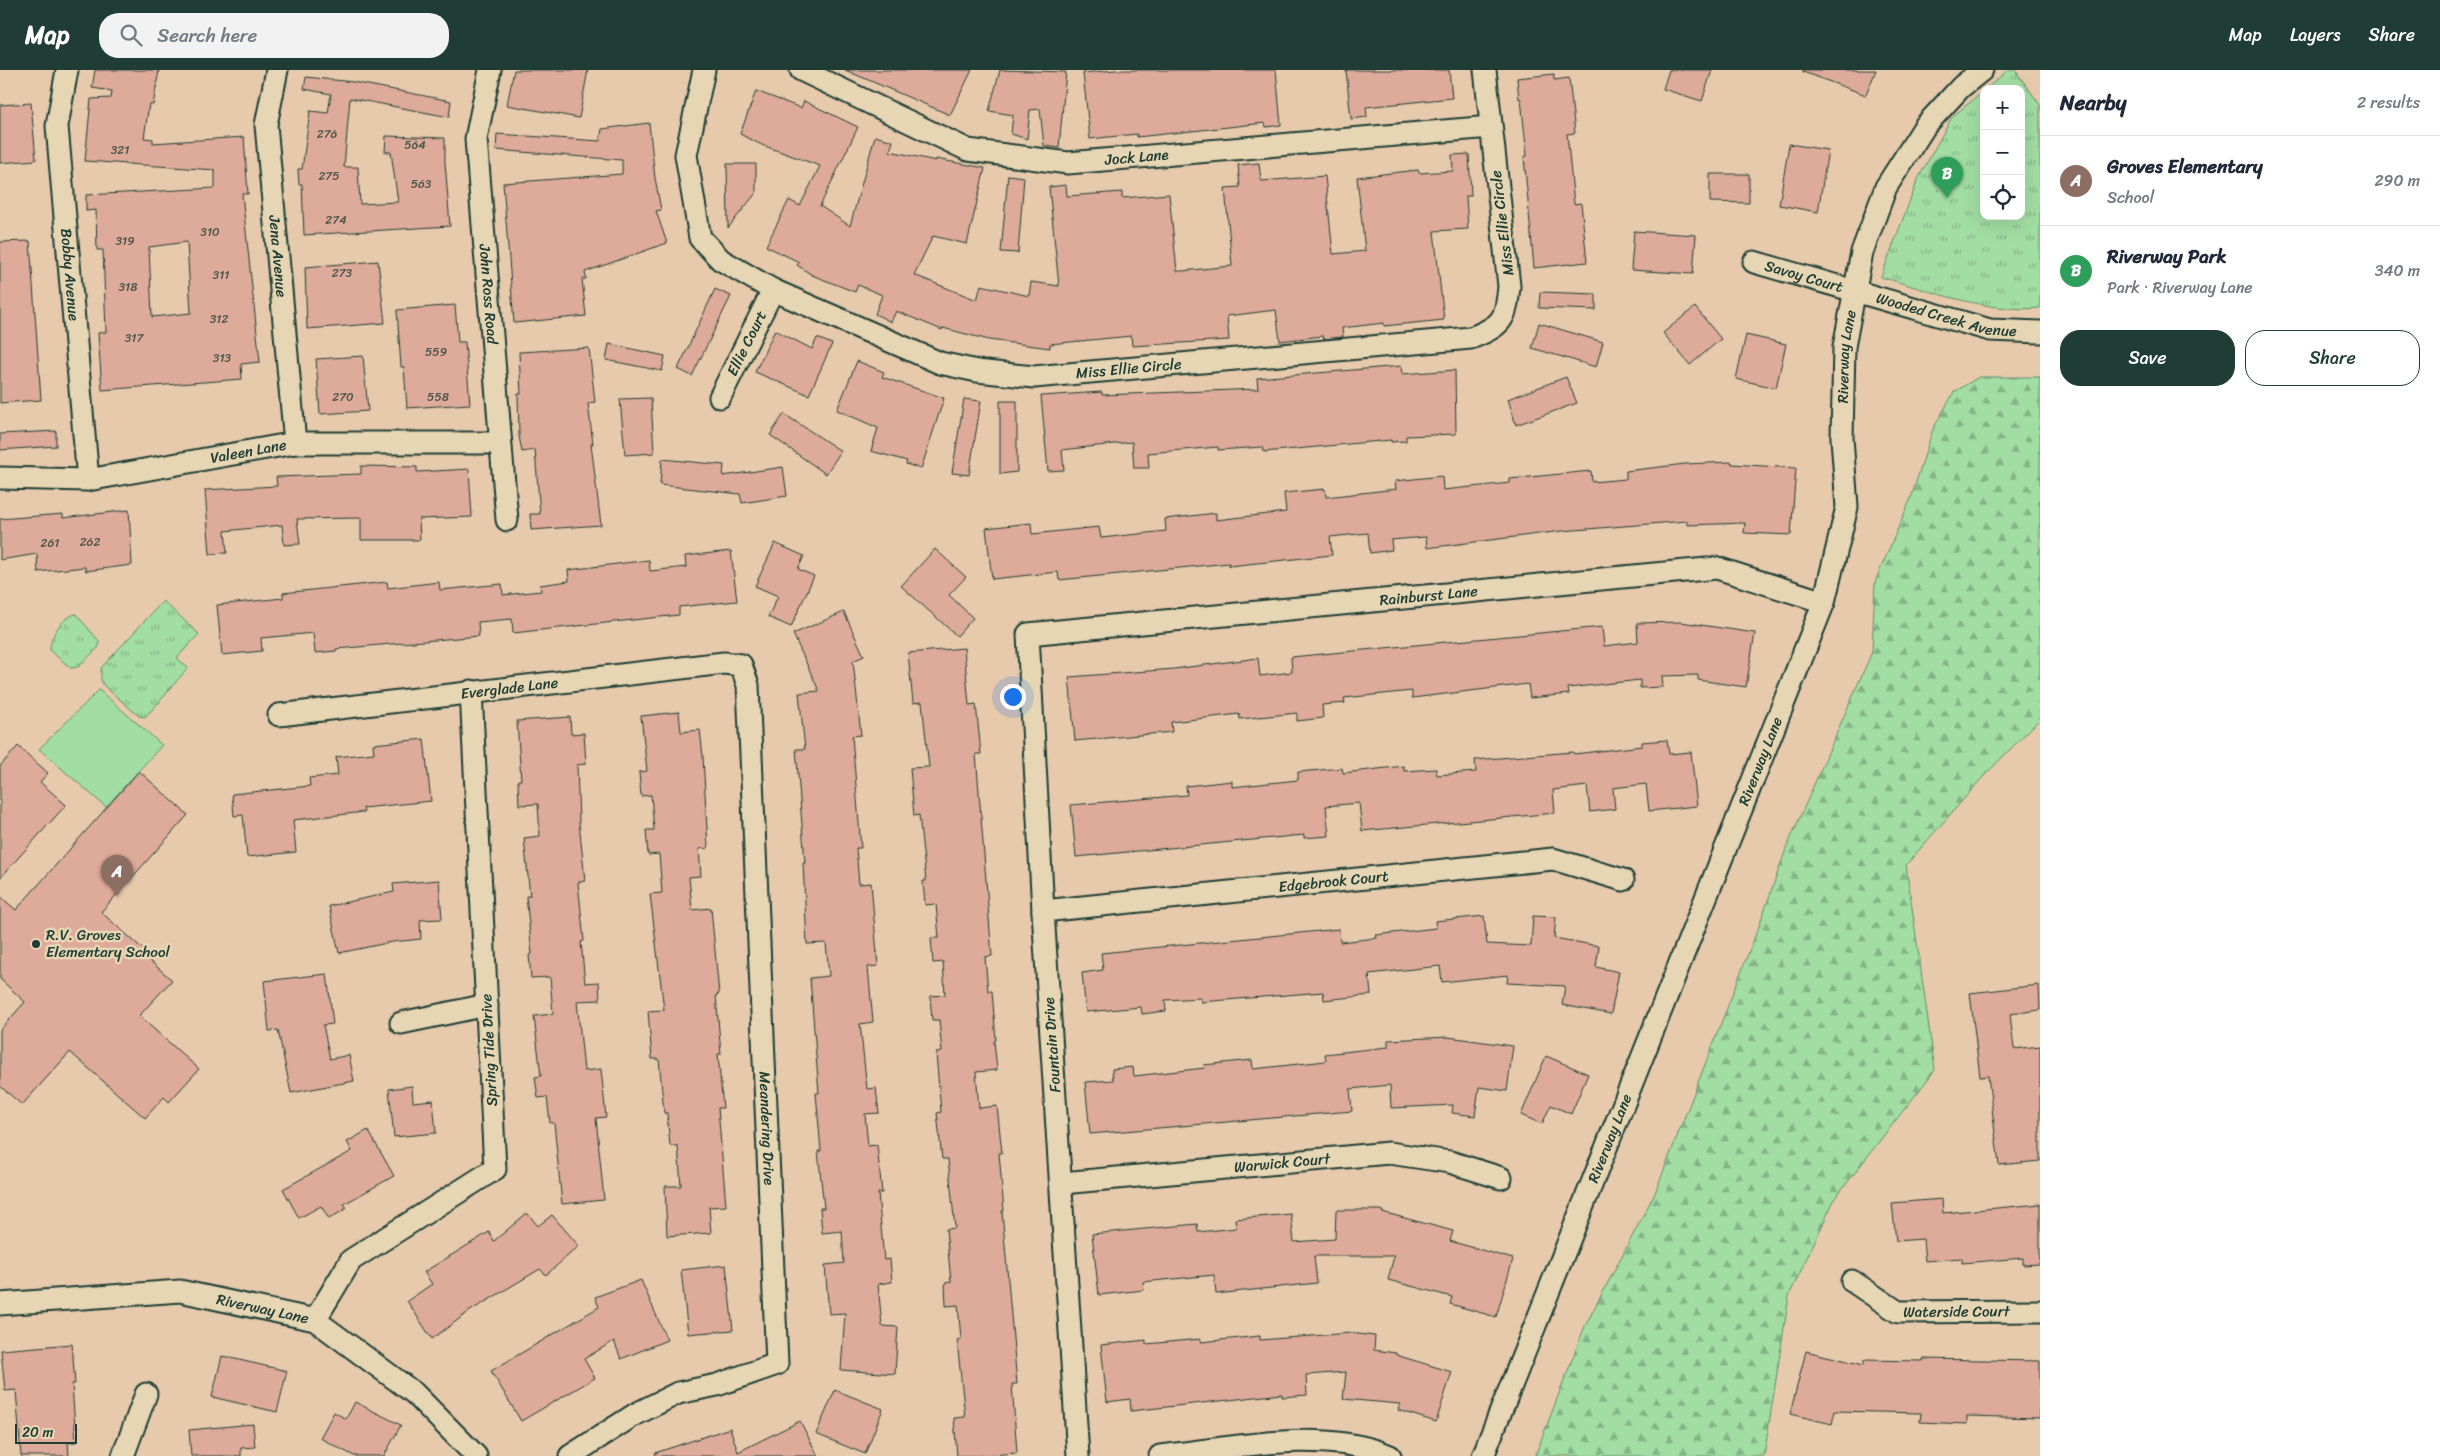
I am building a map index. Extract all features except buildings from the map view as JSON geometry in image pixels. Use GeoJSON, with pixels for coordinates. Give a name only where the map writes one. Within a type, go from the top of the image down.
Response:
{"type":"FeatureCollection","features":[{"type":"Feature","properties":{"kind":"street","name":"Bobby Avenue"},"geometry":{"type":"LineString","coordinates":[[67,70],[57,126],[88,480]]}},
{"type":"Feature","properties":{"kind":"street","name":"Jena Avenue"},"geometry":{"type":"LineString","coordinates":[[277,70],[266,125],[295,443]]}},
{"type":"Feature","properties":{"kind":"street","name":"John Ross Road"},"geometry":{"type":"LineString","coordinates":[[490,70],[476,139],[507,520]]}},
{"type":"Feature","properties":{"kind":"street","name":"Miss Ellie Circle"},"geometry":{"type":"LineString","coordinates":[[704,70],[686,155],[700,238],[720,260],[773,290],[940,363],[977,371],[1034,377],[1470,338],[1492,329],[1507,312],[1510,286],[1485,70]]}},
{"type":"Feature","properties":{"kind":"street","name":"Jock Lane"},"geometry":{"type":"LineString","coordinates":[[801,70],[968,150],[1068,163],[1491,127]]}},
{"type":"Feature","properties":{"kind":"street","name":"Riverway Lane"},"geometry":{"type":"LineString","coordinates":[[1483,1456],[1824,602],[1846,507],[1842,438],[1844,347],[1862,252],[1886,187],[1926,126],[1961,87],[1982,70]]}},
{"type":"Feature","properties":{"kind":"street","name":"Savoy Court"},"geometry":{"type":"LineString","coordinates":[[1754,262],[1854,291]]}},
{"type":"Feature","properties":{"kind":"street","name":"Ellie Court"},"geometry":{"type":"LineString","coordinates":[[720,397],[773,290]]}},
{"type":"Feature","properties":{"kind":"street","name":"Wooded Creek Avenue"},"geometry":{"type":"LineString","coordinates":[[1854,291],[1990,330],[2040,332]]}},
{"type":"Feature","properties":{"kind":"street","name":"Valeen Lane"},"geometry":{"type":"LineString","coordinates":[[0,478],[88,480],[295,443],[500,443]]}},
{"type":"Feature","properties":{"kind":"street","name":"Rainburst Lane"},"geometry":{"type":"LineString","coordinates":[[1028,634],[1717,568],[1824,602]]}},
{"type":"Feature","properties":{"kind":"street","name":"Fountain Drive"},"geometry":{"type":"LineString","coordinates":[[1028,634],[1042,911],[1062,1183],[1078,1456]]}},
{"type":"Feature","properties":{"kind":"street","name":"Everglade Lane"},"geometry":{"type":"LineString","coordinates":[[279,715],[724,663],[741,665]]}},
{"type":"Feature","properties":{"kind":"street","name":"Meandering Drive"},"geometry":{"type":"LineString","coordinates":[[570,1456],[634,1415],[678,1393],[717,1384],[777,1364],[748,685],[741,665]]}},
{"type":"Feature","properties":{"kind":"street","name":"Spring Tide Drive"},"geometry":{"type":"LineString","coordinates":[[316,1320],[351,1260],[495,1169],[472,691]]}},
{"type":"Feature","properties":{"kind":"street","name":"Edgebrook Court"},"geometry":{"type":"LineString","coordinates":[[1042,911],[1553,859],[1623,880]]}},
{"type":"Feature","properties":{"kind":"street"},"geometry":{"type":"LineString","coordinates":[[401,1023],[486,1005]]}},
{"type":"Feature","properties":{"kind":"street","name":"Warwick Court"},"geometry":{"type":"LineString","coordinates":[[1062,1183],[1389,1153],[1450,1162],[1501,1178]]}},
{"type":"Feature","properties":{"kind":"street","name":"Waterside Court"},"geometry":{"type":"LineString","coordinates":[[1852,1281],[1898,1312],[2040,1311]]}},
{"type":"Feature","properties":{"kind":"street","name":"Riverway Lane"},"geometry":{"type":"LineString","coordinates":[[0,1304],[180,1291],[316,1320],[414,1393],[476,1456]]}},
{"type":"Feature","properties":{"kind":"street"},"geometry":{"type":"LineString","coordinates":[[123,1456],[146,1394]]}},
{"type":"Feature","properties":{"kind":"street"},"geometry":{"type":"LineString","coordinates":[[1160,1456],[1311,1439],[1377,1450],[1390,1456]]}},
{"type":"Feature","properties":{"kind":"green space"},"geometry":{"type":"Polygon","coordinates":[[[2008,70],[2015,70],[2040,105],[2040,308],[2020,309],[1959,300],[1881,277],[1918,179],[1952,117],[1980,94],[1980,220],[2025,220],[2025,85],[1991,85],[2008,70]]]}},
{"type":"Feature","properties":{"kind":"green space"},"geometry":{"type":"Polygon","coordinates":[[[1979,377],[2040,377],[2040,719],[1983,777],[1906,865],[1935,1070],[1835,1198],[1789,1296],[1764,1456],[1535,1456],[1585,1326],[1655,1193],[1759,926],[1786,849],[1872,652],[1875,582],[1911,498],[1933,429],[1954,392],[1979,377]]]}},
{"type":"Feature","properties":{"kind":"green space"},"geometry":{"type":"Polygon","coordinates":[[[163,601],[199,634],[177,658],[188,668],[145,717],[139,716],[104,686],[101,680],[101,668],[163,601]]]}},
{"type":"Feature","properties":{"kind":"green space"},"geometry":{"type":"Polygon","coordinates":[[[76,614],[99,641],[99,647],[78,667],[71,668],[50,651],[50,646],[54,634],[61,623],[76,614]]]}},
{"type":"Feature","properties":{"kind":"green space"},"geometry":{"type":"Polygon","coordinates":[[[99,690],[162,745],[106,807],[39,749],[99,690]]]}},
{"type":"Feature","properties":{"kind":"place","name":"Riverway Park"},"geometry":{"type":"Point","coordinates":[1947,198]}},
{"type":"Feature","properties":{"kind":"place","name":"Groves Elementary"},"geometry":{"type":"Point","coordinates":[117,896]}},
{"type":"Feature","properties":{"kind":"place","name":"R.V. Groves Elementary School"},"geometry":{"type":"Point","coordinates":[36,944]}}]}
